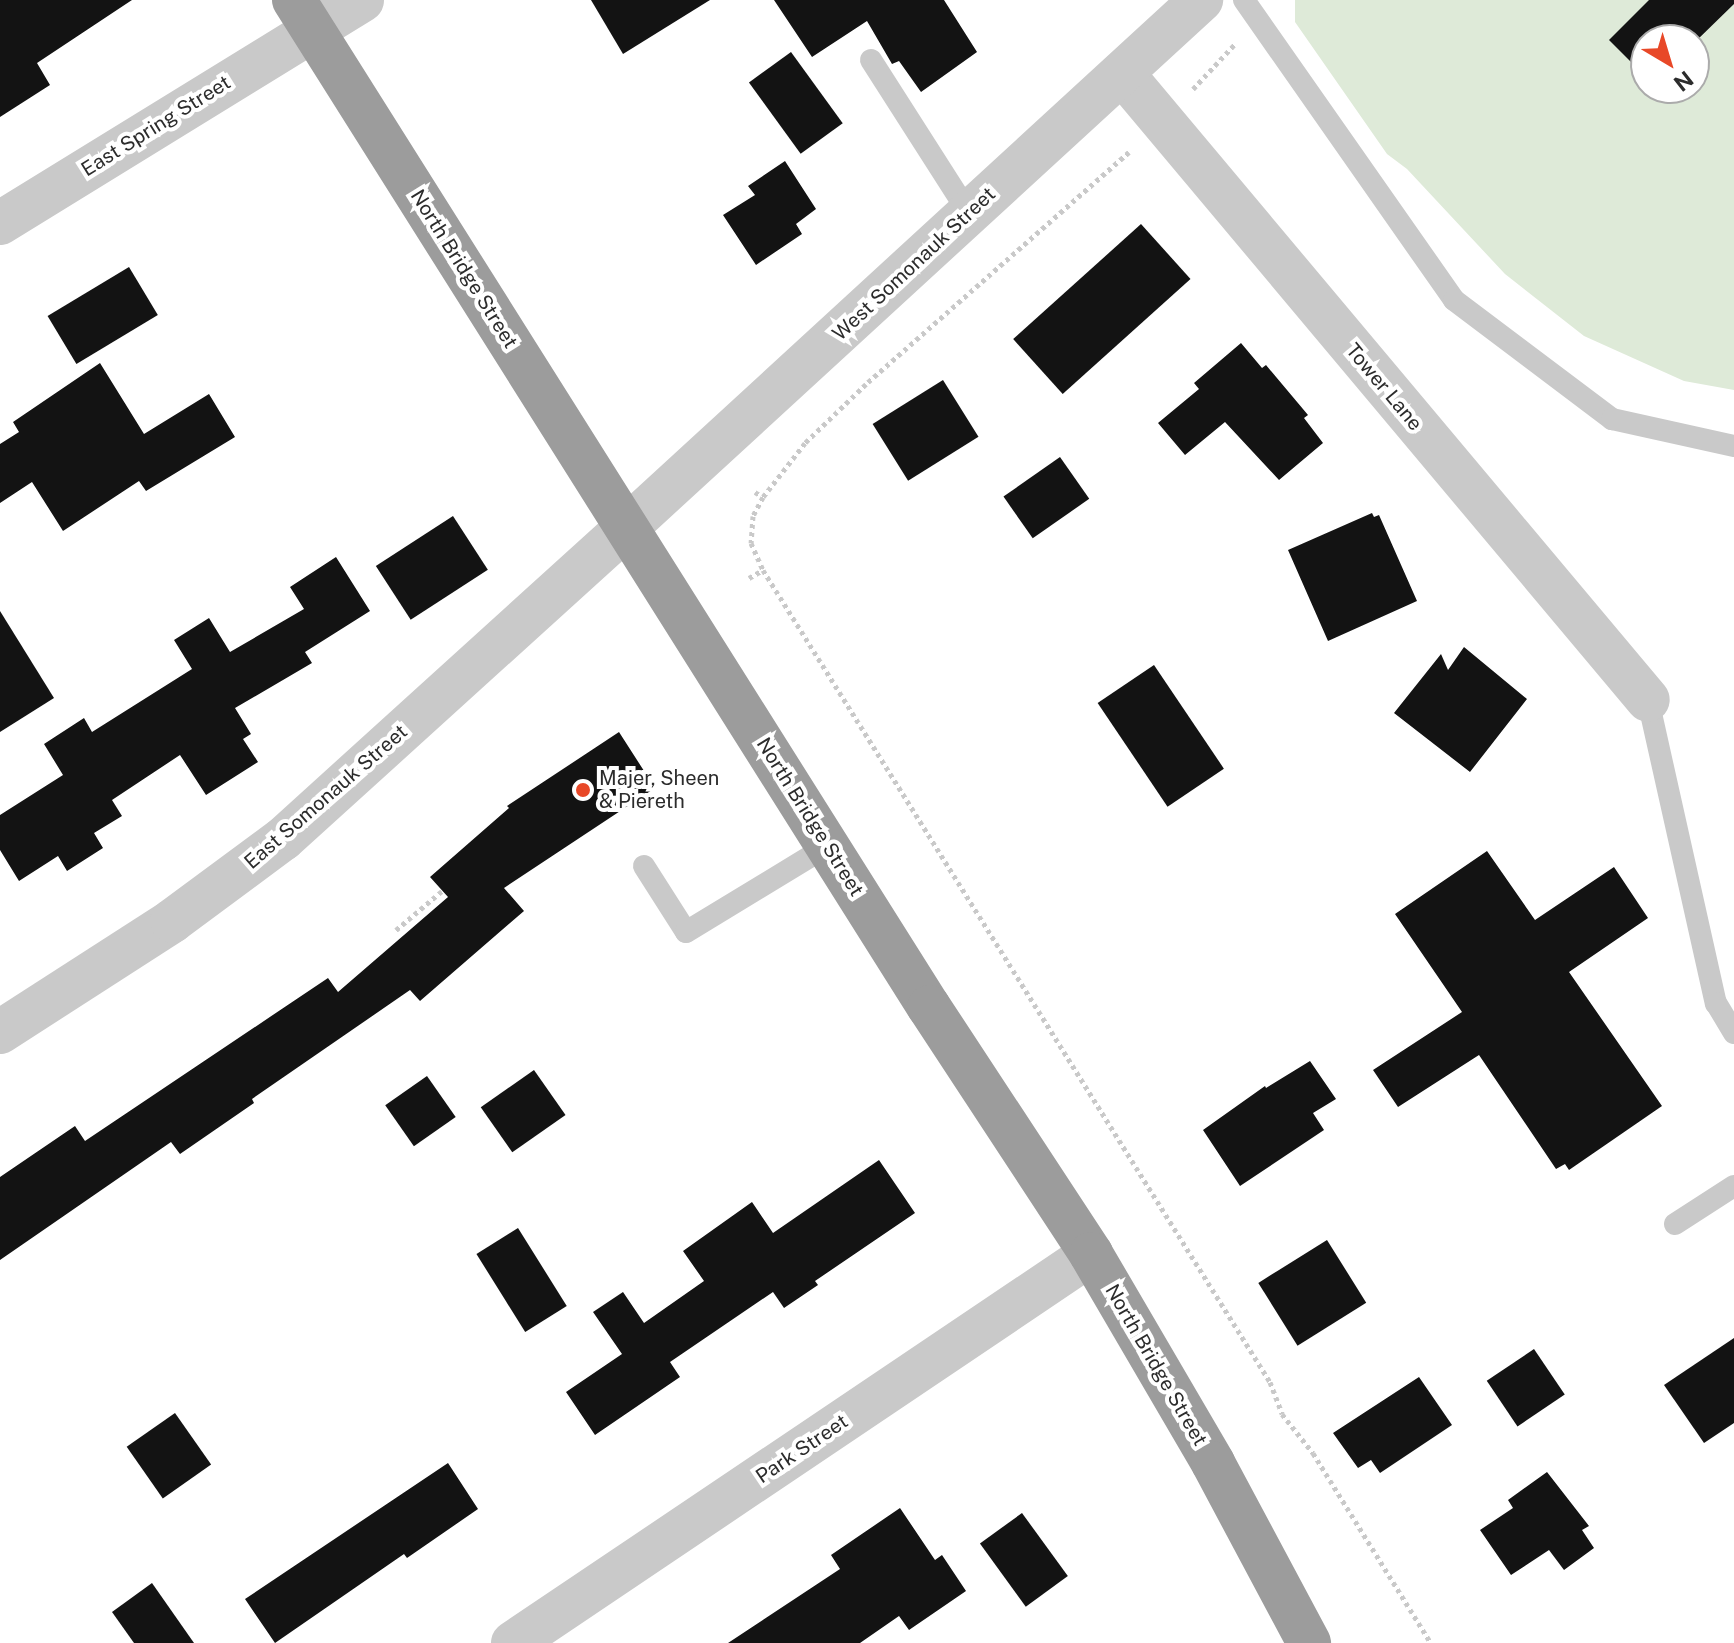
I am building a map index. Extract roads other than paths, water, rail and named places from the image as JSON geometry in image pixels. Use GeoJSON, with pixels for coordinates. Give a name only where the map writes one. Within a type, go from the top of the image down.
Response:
{"type":"FeatureCollection","features":[{"type":"Feature","properties":{"kind":"highway","name":"North Bridge Street"},"geometry":{"type":"LineString","coordinates":[[303,15],[929,1007],[1091,1254],[1213,1463],[1309,1643]]}},
{"type":"Feature","properties":{"kind":"street","name":"East Spring Street"},"geometry":{"type":"LineString","coordinates":[[0,223],[303,15],[362,0]]}},
{"type":"Feature","properties":{"kind":"street","name":"West Somonauk Street"},"geometry":{"type":"LineString","coordinates":[[626,528],[1201,0]]}},
{"type":"Feature","properties":{"kind":"street","name":"Tower Lane"},"geometry":{"type":"LineString","coordinates":[[1122,73],[1648,700]]}},
{"type":"Feature","properties":{"kind":"street","name":"East Somonauk Street"},"geometry":{"type":"LineString","coordinates":[[3,1024],[172,921],[283,839],[626,528]]}},
{"type":"Feature","properties":{"kind":"street","name":"Park Street"},"geometry":{"type":"LineString","coordinates":[[513,1643],[1091,1254]]}},
{"type":"Feature","properties":{"kind":"lane"},"geometry":{"type":"LineString","coordinates":[[1244,0],[1454,300],[1612,419],[1734,446]]}},
{"type":"Feature","properties":{"kind":"lane"},"geometry":{"type":"LineString","coordinates":[[871,60],[969,213]]}},
{"type":"Feature","properties":{"kind":"lane"},"geometry":{"type":"LineString","coordinates":[[1648,700],[1716,1003],[1734,1033]]}},
{"type":"Feature","properties":{"kind":"lane"},"geometry":{"type":"LineString","coordinates":[[644,866],[686,932],[829,845]]}},
{"type":"Feature","properties":{"kind":"lane"},"geometry":{"type":"LineString","coordinates":[[1675,1224],[1734,1186]]}},
{"type":"Feature","properties":{"kind":"place","name":"Majer, Sheen & Piereth"},"geometry":{"type":"Point","coordinates":[583,790]}}]}
